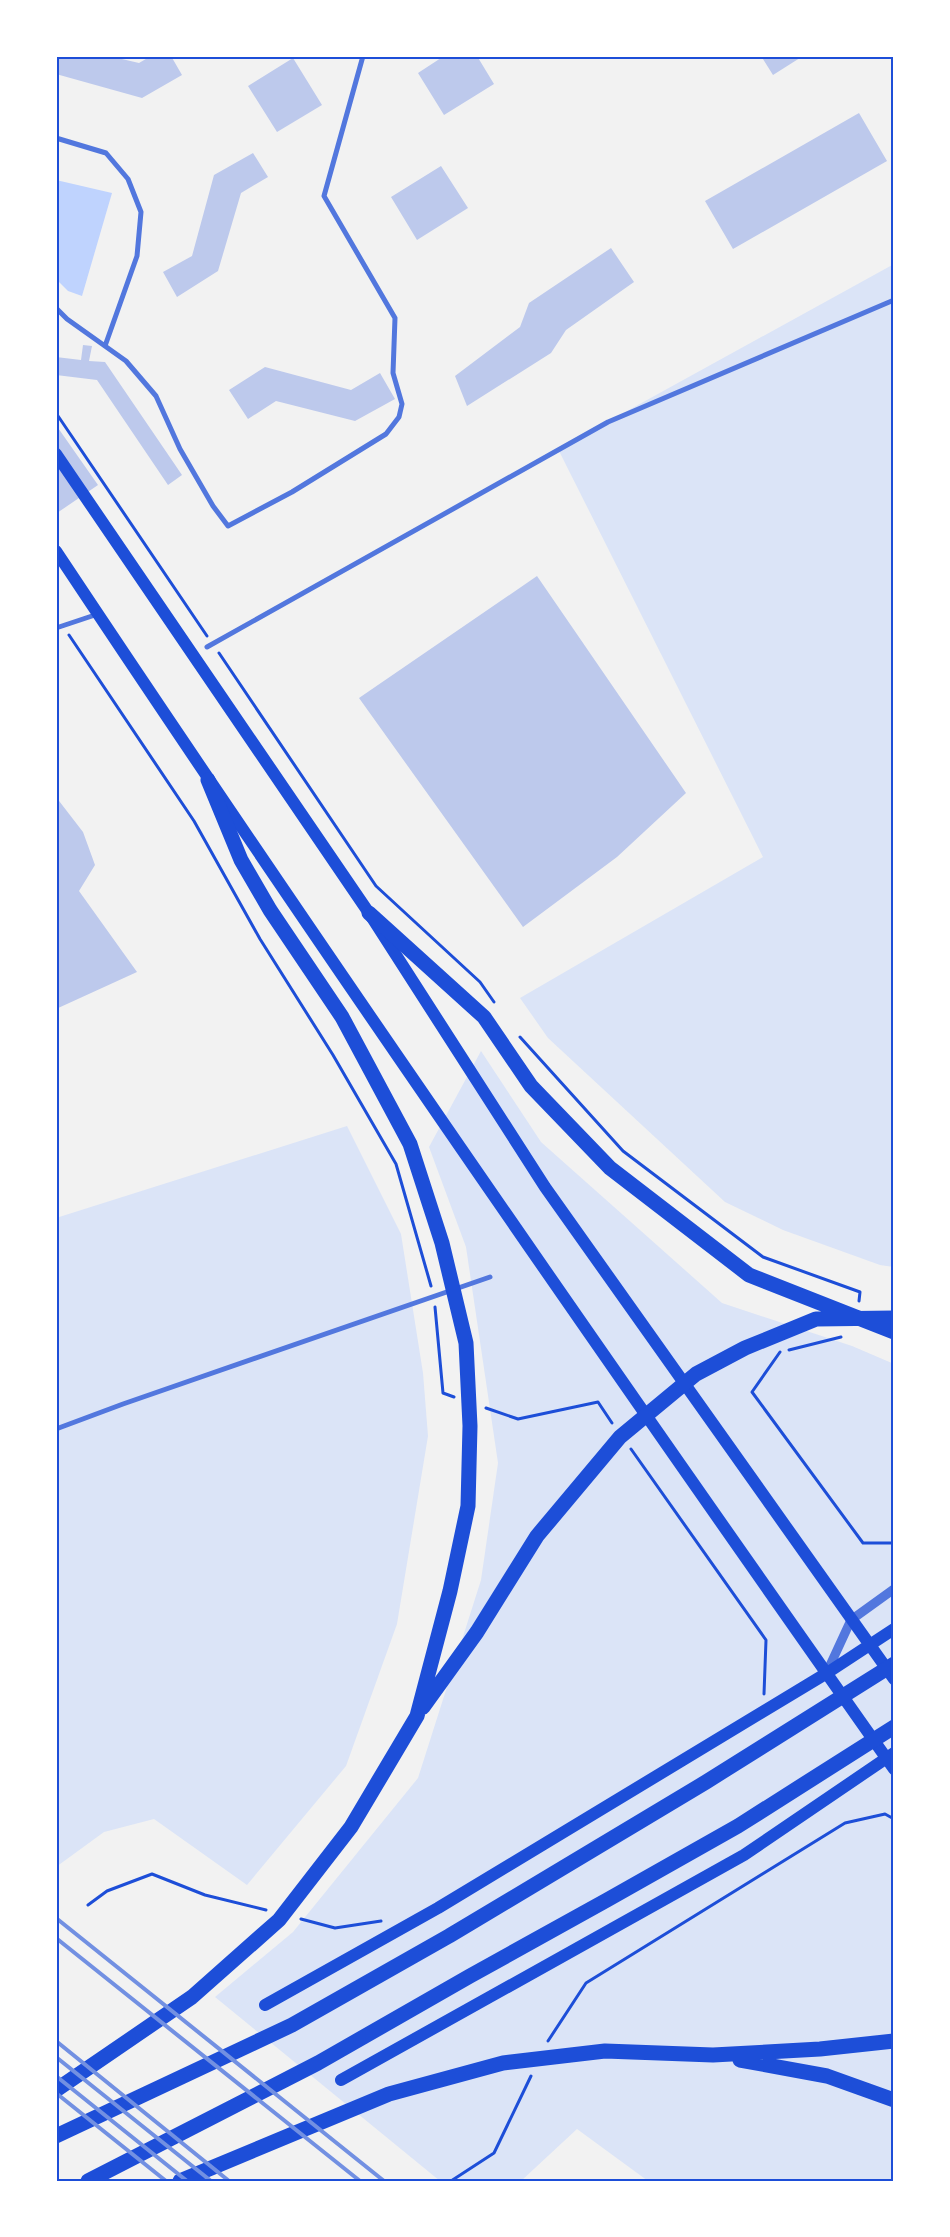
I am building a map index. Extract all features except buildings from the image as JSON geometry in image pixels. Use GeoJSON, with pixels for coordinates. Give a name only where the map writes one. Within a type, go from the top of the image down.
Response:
{"type":"FeatureCollection","features":[{"type":"Feature","properties":{"kind":"highway"},"geometry":{"type":"LineString","coordinates":[[208,780],[241,860],[270,910],[342,1017],[410,1144],[442,1243],[466,1343],[470,1426],[468,1506],[450,1591],[417,1716]]}},
{"type":"Feature","properties":{"kind":"highway"},"geometry":{"type":"LineString","coordinates":[[369,913],[484,1017],[531,1086],[610,1168],[750,1275],[894,1332]]}},
{"type":"Feature","properties":{"kind":"highway"},"geometry":{"type":"LineString","coordinates":[[56,2090],[192,1997],[279,1920],[351,1827],[417,1716],[477,1632],[537,1536],[620,1437],[696,1374],[746,1348],[816,1319],[894,1318]]}},
{"type":"Feature","properties":{"kind":"highway"},"geometry":{"type":"LineString","coordinates":[[56,2136],[292,2025],[449,1936],[697,1787],[894,1664]]}},
{"type":"Feature","properties":{"kind":"highway"},"geometry":{"type":"LineString","coordinates":[[88,2181],[318,2064],[470,1976],[738,1826],[894,1727]]}},
{"type":"Feature","properties":{"kind":"highway"},"geometry":{"type":"LineString","coordinates":[[180,2181],[389,2094],[503,2062],[605,2051],[713,2056],[820,2049],[894,2041]]}},
{"type":"Feature","properties":{"kind":"highway"},"geometry":{"type":"LineString","coordinates":[[713,2056],[827,2076],[894,2100]]}},
{"type":"Feature","properties":{"kind":"main road"},"geometry":{"type":"LineString","coordinates":[[56,454],[369,913],[545,1187],[894,1679]]}},
{"type":"Feature","properties":{"kind":"main road"},"geometry":{"type":"LineString","coordinates":[[56,551],[208,780],[503,1211],[827,1674],[891,1760],[744,1855],[341,2080]]}},
{"type":"Feature","properties":{"kind":"main road"},"geometry":{"type":"LineString","coordinates":[[265,2006],[438,1908],[827,1674],[894,1629]]}},
{"type":"Feature","properties":{"kind":"street"},"geometry":{"type":"LineString","coordinates":[[56,308],[67,319],[126,361],[156,396],[180,449],[213,506],[228,526],[292,492],[386,434],[398,417],[402,404],[393,373],[395,318],[324,196],[363,56]]}},
{"type":"Feature","properties":{"kind":"street"},"geometry":{"type":"LineString","coordinates":[[56,138],[65,139],[106,153],[128,179],[141,212],[137,256],[105,346]]}},
{"type":"Feature","properties":{"kind":"street"},"geometry":{"type":"LineString","coordinates":[[210,645],[608,422],[894,300]]}},
{"type":"Feature","properties":{"kind":"street"},"geometry":{"type":"LineString","coordinates":[[56,628],[98,614]]}},
{"type":"Feature","properties":{"kind":"street"},"geometry":{"type":"LineString","coordinates":[[56,1429],[490,1277]]}},
{"type":"Feature","properties":{"kind":"street"},"geometry":{"type":"LineString","coordinates":[[827,1674],[851,1620],[894,1589]]}},
{"type":"Feature","properties":{"kind":"path"},"geometry":{"type":"LineString","coordinates":[[56,413],[210,645],[376,886],[480,982],[497,1006]]}},
{"type":"Feature","properties":{"kind":"path"},"geometry":{"type":"LineString","coordinates":[[63,626],[194,821],[260,939],[333,1055],[396,1164],[434,1296],[443,1393],[462,1400]]}},
{"type":"Feature","properties":{"kind":"path"},"geometry":{"type":"LineString","coordinates":[[515,1030],[623,1151],[763,1257],[860,1292],[858,1309]]}},
{"type":"Feature","properties":{"kind":"path"},"geometry":{"type":"LineString","coordinates":[[845,1336],[780,1352],[752,1392],[863,1543],[894,1543]]}},
{"type":"Feature","properties":{"kind":"path"},"geometry":{"type":"LineString","coordinates":[[480,1406],[518,1419],[598,1402],[615,1427]]}},
{"type":"Feature","properties":{"kind":"path"},"geometry":{"type":"LineString","coordinates":[[626,1443],[766,1640],[764,1695]]}},
{"type":"Feature","properties":{"kind":"path"},"geometry":{"type":"LineString","coordinates":[[544,2049],[586,1982],[844,1823],[885,1814],[894,1819]]}},
{"type":"Feature","properties":{"kind":"path"},"geometry":{"type":"LineString","coordinates":[[88,1905],[107,1891],[152,1874],[205,1895],[270,1911]]}},
{"type":"Feature","properties":{"kind":"path"},"geometry":{"type":"LineString","coordinates":[[298,1918],[335,1928],[385,1921]]}},
{"type":"Feature","properties":{"kind":"path"},"geometry":{"type":"LineString","coordinates":[[451,2181],[494,2153],[532,2075]]}},
{"type":"Feature","properties":{"kind":"shaded area"},"geometry":{"type":"Polygon","coordinates":[[[894,264],[894,1267],[880,1265],[783,1230],[725,1202],[548,1038],[520,998],[763,857],[558,449],[894,264]]]}},
{"type":"Feature","properties":{"kind":"shaded area"},"geometry":{"type":"Polygon","coordinates":[[[481,1051],[541,1142],[722,1303],[852,1346],[894,1364],[894,2181],[648,2181],[577,2129],[521,2181],[440,2181],[215,1997],[293,1932],[418,1778],[481,1580],[498,1463],[466,1247],[429,1147],[481,1051]]]}},
{"type":"Feature","properties":{"kind":"shaded area"},"geometry":{"type":"Polygon","coordinates":[[[347,1126],[401,1234],[423,1373],[428,1436],[397,1624],[346,1766],[247,1885],[154,1819],[104,1832],[56,1867],[56,1218],[347,1126]]]}},
{"type":"Feature","properties":{"kind":"water"},"geometry":{"type":"Polygon","coordinates":[[[56,180],[112,193],[82,296],[68,291],[56,279],[56,180]]]}},
{"type":"Feature","properties":{"kind":"railway"},"geometry":{"type":"LineString","coordinates":[[56,1918],[384,2181]]}},
{"type":"Feature","properties":{"kind":"railway"},"geometry":{"type":"LineString","coordinates":[[56,1938],[360,2181]]}},
{"type":"Feature","properties":{"kind":"railway"},"geometry":{"type":"LineString","coordinates":[[56,2041],[229,2181]]}},
{"type":"Feature","properties":{"kind":"railway"},"geometry":{"type":"LineString","coordinates":[[56,2057],[211,2181]]}},
{"type":"Feature","properties":{"kind":"railway"},"geometry":{"type":"LineString","coordinates":[[56,2076],[187,2181]]}},
{"type":"Feature","properties":{"kind":"railway"},"geometry":{"type":"LineString","coordinates":[[56,2093],[166,2181]]}}]}
